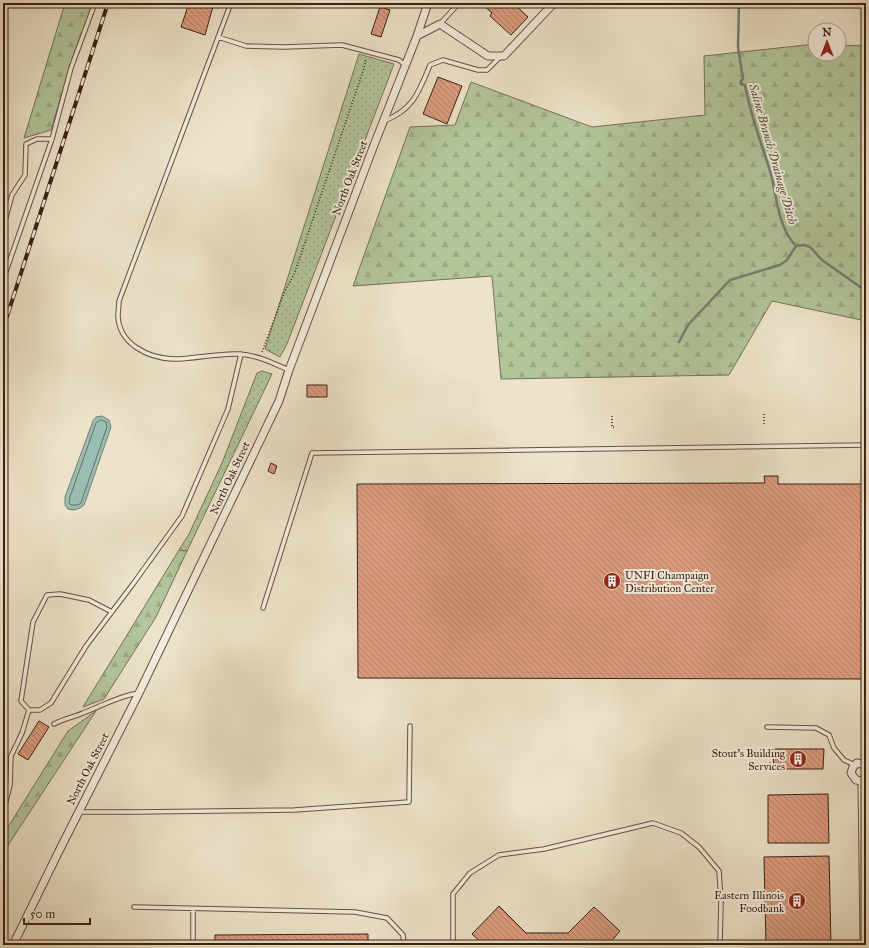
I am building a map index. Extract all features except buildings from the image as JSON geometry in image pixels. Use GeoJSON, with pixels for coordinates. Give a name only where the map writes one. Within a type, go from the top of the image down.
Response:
{"type":"FeatureCollection","features":[{"type":"Feature","properties":{"kind":"street","name":"North Oak Street"},"geometry":{"type":"LineString","coordinates":[[14,945],[139,692],[279,401],[289,370],[383,121],[406,66],[428,3]]}},
{"type":"Feature","properties":{"kind":"street"},"geometry":{"type":"LineString","coordinates":[[417,36],[440,24],[488,56],[504,56],[554,3]]}},
{"type":"Feature","properties":{"kind":"street"},"geometry":{"type":"LineString","coordinates":[[864,945],[864,780],[856,780],[852,776],[851,770],[855,765],[860,763],[866,765]]}},
{"type":"Feature","properties":{"kind":"lane"},"geometry":{"type":"LineString","coordinates":[[3,280],[52,139],[71,68],[95,3]]}},
{"type":"Feature","properties":{"kind":"lane"},"geometry":{"type":"LineString","coordinates":[[231,3],[119,301],[119,325],[125,337],[134,347],[157,357],[182,359],[220,354],[241,354],[260,358],[289,370]]}},
{"type":"Feature","properties":{"kind":"lane"},"geometry":{"type":"LineString","coordinates":[[440,24],[459,3]]}},
{"type":"Feature","properties":{"kind":"lane"},"geometry":{"type":"LineString","coordinates":[[218,37],[246,46],[284,48],[342,45],[399,60],[406,66]]}},
{"type":"Feature","properties":{"kind":"lane"},"geometry":{"type":"LineString","coordinates":[[383,121],[397,116],[416,97],[430,65],[443,60],[478,70],[487,70],[501,56]]}},
{"type":"Feature","properties":{"kind":"lane"},"geometry":{"type":"LineString","coordinates":[[3,228],[12,195],[25,175],[26,144],[36,139],[52,139]]}},
{"type":"Feature","properties":{"kind":"lane"},"geometry":{"type":"LineString","coordinates":[[112,612],[89,600],[60,594],[47,595],[32,622],[21,701],[29,710],[40,710],[51,703],[86,646],[112,612],[182,516],[228,409],[241,354]]}},
{"type":"Feature","properties":{"kind":"lane"},"geometry":{"type":"LineString","coordinates":[[263,608],[312,453],[866,445]]}},
{"type":"Feature","properties":{"kind":"lane"},"geometry":{"type":"LineString","coordinates":[[54,724],[84,713],[110,700],[139,692]]}},
{"type":"Feature","properties":{"kind":"lane"},"geometry":{"type":"LineString","coordinates":[[3,809],[10,785],[11,756],[22,733],[29,710]]}},
{"type":"Feature","properties":{"kind":"lane"},"geometry":{"type":"LineString","coordinates":[[79,812],[294,810],[409,802],[410,726]]}},
{"type":"Feature","properties":{"kind":"lane"},"geometry":{"type":"LineString","coordinates":[[767,727],[816,728],[828,735],[834,748],[844,760],[855,765]]}},
{"type":"Feature","properties":{"kind":"lane"},"geometry":{"type":"LineString","coordinates":[[453,945],[452,894],[470,873],[499,855],[544,849],[653,823],[681,833],[699,847],[719,871],[721,901],[720,945]]}},
{"type":"Feature","properties":{"kind":"lane"},"geometry":{"type":"LineString","coordinates":[[134,908],[355,912],[387,918],[403,935],[404,945]]}},
{"type":"Feature","properties":{"kind":"lane"},"geometry":{"type":"LineString","coordinates":[[193,909],[193,945]]}},
{"type":"Feature","properties":{"kind":"path"},"geometry":{"type":"LineString","coordinates":[[260,358],[284,293],[295,272],[364,68],[368,52]]}},
{"type":"Feature","properties":{"kind":"path"},"geometry":{"type":"LineString","coordinates":[[764,414],[764,426]]}},
{"type":"Feature","properties":{"kind":"path"},"geometry":{"type":"LineString","coordinates":[[612,416],[612,428],[615,428]]}},
{"type":"Feature","properties":{"kind":"green space"},"geometry":{"type":"Polygon","coordinates":[[[65,3],[94,3],[74,53],[51,130],[24,138],[65,3]]]}},
{"type":"Feature","properties":{"kind":"green space"},"geometry":{"type":"Polygon","coordinates":[[[807,45],[807,62],[847,62],[847,45],[866,46],[866,321],[772,301],[729,375],[501,379],[492,276],[353,286],[410,127],[455,125],[471,82],[592,127],[705,115],[704,56],[807,45]]]}},
{"type":"Feature","properties":{"kind":"green space"},"geometry":{"type":"Polygon","coordinates":[[[359,54],[394,64],[287,344],[280,357],[265,349],[359,54]]]}},
{"type":"Feature","properties":{"kind":"green space"},"geometry":{"type":"Polygon","coordinates":[[[262,371],[272,374],[187,551],[179,550],[189,534],[222,463],[257,373],[262,371]]]}},
{"type":"Feature","properties":{"kind":"green space"},"geometry":{"type":"Polygon","coordinates":[[[179,550],[187,551],[156,617],[104,699],[83,707],[179,550]]]}},
{"type":"Feature","properties":{"kind":"green space"},"geometry":{"type":"Polygon","coordinates":[[[96,711],[3,853],[3,835],[68,731],[96,711]]]}},
{"type":"Feature","properties":{"kind":"water"},"geometry":{"type":"Polygon","coordinates":[[[102,416],[109,420],[111,427],[84,505],[74,510],[68,509],[65,505],[65,497],[93,421],[96,417],[102,416]]]}},
{"type":"Feature","properties":{"kind":"waterway","name":"Saline Branch Drainage Ditch"},"geometry":{"type":"LineString","coordinates":[[739,3],[738,47],[743,79],[741,84],[745,85],[756,128],[770,171],[781,220],[796,246],[804,245],[810,247],[822,260],[866,291]]}},
{"type":"Feature","properties":{"kind":"waterway"},"geometry":{"type":"LineString","coordinates":[[679,342],[688,325],[730,280],[780,265],[787,260],[796,246]]}},
{"type":"Feature","properties":{"kind":"railway"},"geometry":{"type":"LineString","coordinates":[[3,329],[108,3]]}},
{"type":"Feature","properties":{"kind":"place","name":"UNFI Champaign Distribution Center"},"geometry":{"type":"Point","coordinates":[612,581]}},
{"type":"Feature","properties":{"kind":"place","name":"Stout's Building Services"},"geometry":{"type":"Point","coordinates":[798,759]}},
{"type":"Feature","properties":{"kind":"place","name":"Eastern Illinois Foodbank"},"geometry":{"type":"Point","coordinates":[797,901]}}]}
